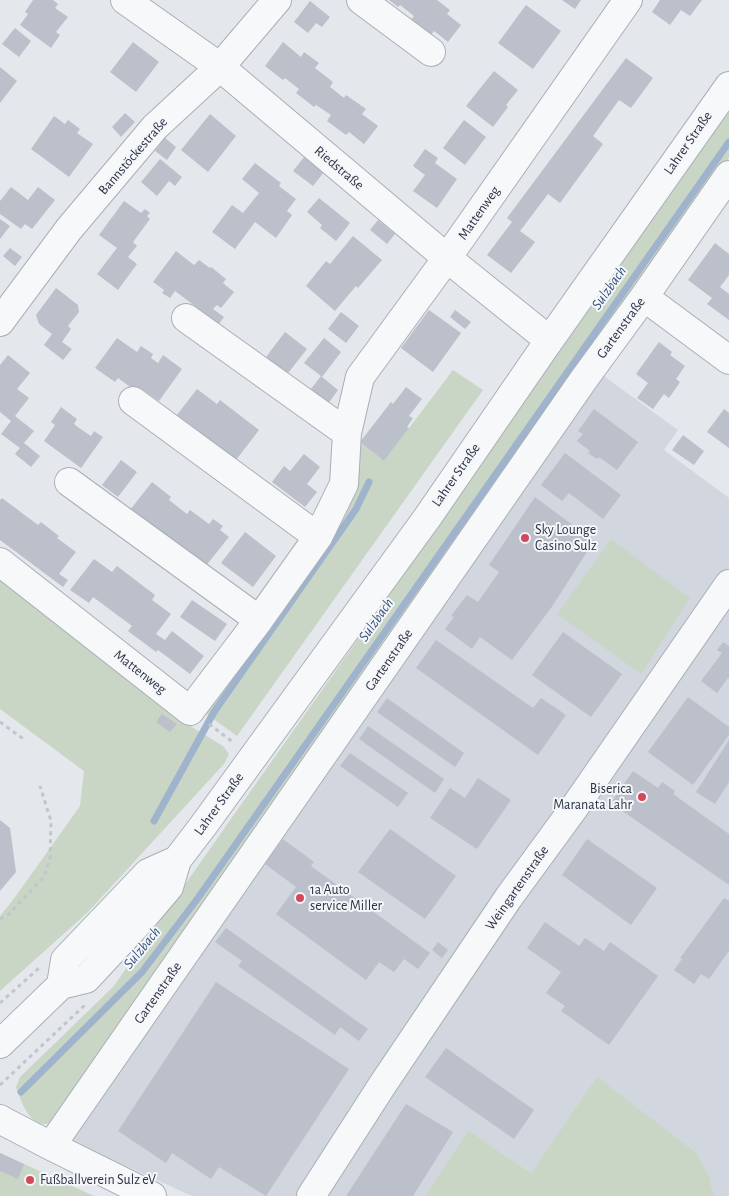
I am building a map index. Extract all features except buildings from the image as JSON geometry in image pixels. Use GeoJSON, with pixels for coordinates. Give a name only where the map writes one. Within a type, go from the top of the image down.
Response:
{"type":"FeatureCollection","features":[{"type":"Feature","properties":{"kind":"street","name":"Riedstraße"},"geometry":{"type":"LineString","coordinates":[[125,0],[220,68],[447,258],[549,340]]}},
{"type":"Feature","properties":{"kind":"street","name":"Bannstöckestraße"},"geometry":{"type":"LineString","coordinates":[[0,322],[69,229],[155,127],[220,68],[277,0]]}},
{"type":"Feature","properties":{"kind":"street"},"geometry":{"type":"LineString","coordinates":[[361,0],[432,52]]}},
{"type":"Feature","properties":{"kind":"street","name":"Mattenweg"},"geometry":{"type":"LineString","coordinates":[[0,562],[190,711],[259,620],[318,537],[344,484],[347,433],[360,377],[447,258],[628,0]]}},
{"type":"Feature","properties":{"kind":"street","name":"Lahrer Straße"},"geometry":{"type":"LineString","coordinates":[[0,1044],[60,986],[86,979],[169,887],[178,860],[427,518],[549,340],[729,86]]}},
{"type":"Feature","properties":{"kind":"street","name":"Gartenstraße"},"geometry":{"type":"LineString","coordinates":[[51,1146],[584,379],[729,175]]}},
{"type":"Feature","properties":{"kind":"street"},"geometry":{"type":"LineString","coordinates":[[644,297],[729,360]]}},
{"type":"Feature","properties":{"kind":"street"},"geometry":{"type":"LineString","coordinates":[[186,318],[347,433]]}},
{"type":"Feature","properties":{"kind":"street"},"geometry":{"type":"LineString","coordinates":[[133,401],[318,537]]}},
{"type":"Feature","properties":{"kind":"street"},"geometry":{"type":"LineString","coordinates":[[69,482],[259,620]]}},
{"type":"Feature","properties":{"kind":"street","name":"Weingartenstraße"},"geometry":{"type":"LineString","coordinates":[[311,1196],[383,1084],[509,897],[574,808],[729,584]]}},
{"type":"Feature","properties":{"kind":"street"},"geometry":{"type":"LineString","coordinates":[[0,1119],[152,1196]]}},
{"type":"Feature","properties":{"kind":"path"},"geometry":{"type":"LineString","coordinates":[[0,722],[25,740]]}},
{"type":"Feature","properties":{"kind":"path"},"geometry":{"type":"LineString","coordinates":[[224,734],[236,745]]}},
{"type":"Feature","properties":{"kind":"path"},"geometry":{"type":"LineString","coordinates":[[0,919],[7,916],[44,877],[50,858],[51,821],[40,786]]}},
{"type":"Feature","properties":{"kind":"shaded area"},"geometry":{"type":"Polygon","coordinates":[[[601,374],[678,430],[664,450],[729,498],[729,1196],[714,1196],[709,1176],[597,1078],[531,1173],[468,1130],[425,1196],[192,1196],[71,1141],[601,374]]]}},
{"type":"Feature","properties":{"kind":"green space"},"geometry":{"type":"Polygon","coordinates":[[[729,109],[729,158],[54,1122],[46,1124],[34,1120],[26,1111],[16,1087],[20,1077],[113,987],[465,488],[587,310],[729,109]]]}},
{"type":"Feature","properties":{"kind":"green space"},"geometry":{"type":"Polygon","coordinates":[[[453,370],[483,390],[237,736],[201,710],[360,442],[384,461],[453,370]]]}},
{"type":"Feature","properties":{"kind":"green space"},"geometry":{"type":"Polygon","coordinates":[[[611,539],[690,598],[641,674],[557,614],[611,539]]]}},
{"type":"Feature","properties":{"kind":"green space"},"geometry":{"type":"Polygon","coordinates":[[[0,578],[192,727],[223,746],[229,754],[224,764],[88,912],[0,991],[0,916],[80,806],[84,771],[0,709],[0,578]]]}},
{"type":"Feature","properties":{"kind":"green space"},"geometry":{"type":"Polygon","coordinates":[[[597,1077],[695,1152],[709,1176],[714,1196],[425,1196],[468,1130],[531,1173],[597,1077]]]}},
{"type":"Feature","properties":{"kind":"green space","name":"Fußballverein Sulz eV"},"geometry":{"type":"Polygon","coordinates":[[[0,1153],[94,1196],[0,1196],[0,1153]]]}},
{"type":"Feature","properties":{"kind":"waterway","name":"Sulzbach"},"geometry":{"type":"LineString","coordinates":[[21,1092],[142,972],[198,898],[729,142]]}},
{"type":"Feature","properties":{"kind":"waterway"},"geometry":{"type":"LineString","coordinates":[[154,821],[214,712],[356,509],[369,482]]}},
{"type":"Feature","properties":{"kind":"place","name":"Sky Lounge Casino Sulz"},"geometry":{"type":"Point","coordinates":[525,538]}},
{"type":"Feature","properties":{"kind":"place","name":"Biserica Maranata Lahr"},"geometry":{"type":"Point","coordinates":[642,797]}},
{"type":"Feature","properties":{"kind":"place","name":"1a Auto service Miller"},"geometry":{"type":"Point","coordinates":[300,898]}},
{"type":"Feature","properties":{"kind":"place","name":"Fußballverein Sulz eV"},"geometry":{"type":"Point","coordinates":[30,1180]}}]}
